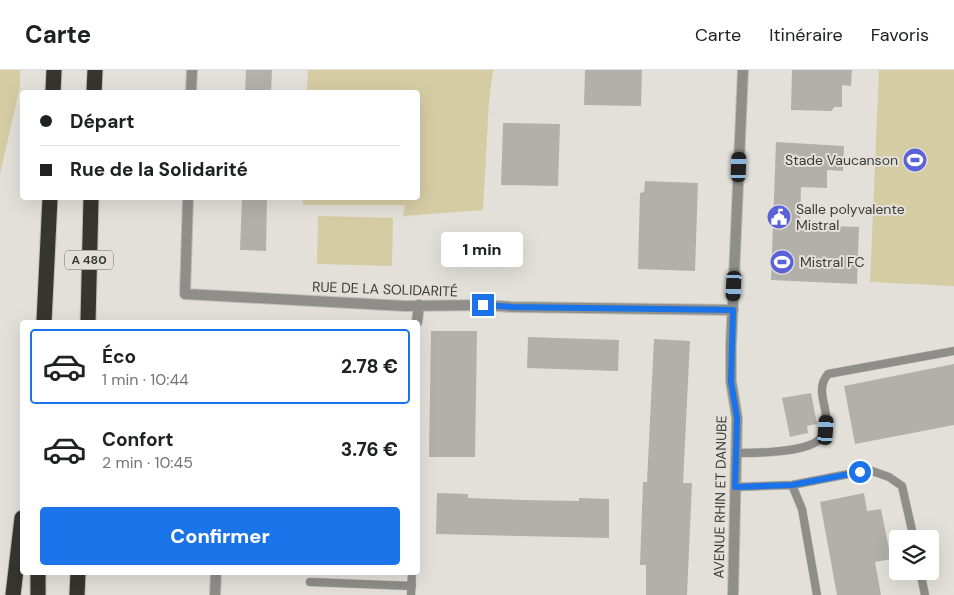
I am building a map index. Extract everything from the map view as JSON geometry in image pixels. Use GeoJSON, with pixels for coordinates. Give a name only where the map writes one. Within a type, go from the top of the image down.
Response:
{"type":"FeatureCollection","features":[{"type":"Feature","properties":{"kind":"highway"},"geometry":{"type":"LineString","coordinates":[[54,70],[54,90]]}},
{"type":"Feature","properties":{"kind":"highway"},"geometry":{"type":"LineString","coordinates":[[94,90],[95,70]]}},
{"type":"Feature","properties":{"kind":"highway","name":"A 480"},"geometry":{"type":"LineString","coordinates":[[44,320],[50,200]]}},
{"type":"Feature","properties":{"kind":"highway","name":"A 480"},"geometry":{"type":"LineString","coordinates":[[88,320],[91,200]]}},
{"type":"Feature","properties":{"kind":"highway"},"geometry":{"type":"LineString","coordinates":[[13,595],[20,535]]}},
{"type":"Feature","properties":{"kind":"highway"},"geometry":{"type":"LineString","coordinates":[[38,575],[38,595]]}},
{"type":"Feature","properties":{"kind":"highway"},"geometry":{"type":"LineString","coordinates":[[76,595],[78,575]]}},
{"type":"Feature","properties":{"kind":"street"},"geometry":{"type":"LineString","coordinates":[[191,90],[192,70]]}},
{"type":"Feature","properties":{"kind":"street","name":"AVENUE RHIN ET DANUBE"},"geometry":{"type":"LineString","coordinates":[[733,595],[737,418],[731,381],[743,70]]}},
{"type":"Feature","properties":{"kind":"street","name":"RUE DE LA SOLIDARITÉ"},"geometry":{"type":"LineString","coordinates":[[188,200],[185,294],[405,306],[419,304],[733,310]]}},
{"type":"Feature","properties":{"kind":"street"},"geometry":{"type":"LineString","coordinates":[[417,320],[419,304]]}},
{"type":"Feature","properties":{"kind":"street"},"geometry":{"type":"LineString","coordinates":[[215,595],[216,575]]}},
{"type":"Feature","properties":{"kind":"lane"},"geometry":{"type":"LineString","coordinates":[[736,453],[768,453],[815,444],[822,438],[826,430],[827,418],[821,388],[828,374],[954,351]]}},
{"type":"Feature","properties":{"kind":"lane"},"geometry":{"type":"LineString","coordinates":[[735,487],[792,485],[872,471],[889,477],[902,486],[912,530]]}},
{"type":"Feature","properties":{"kind":"lane"},"geometry":{"type":"LineString","coordinates":[[792,485],[802,509],[817,595]]}},
{"type":"Feature","properties":{"kind":"lane"},"geometry":{"type":"LineString","coordinates":[[412,575],[412,595]]}},
{"type":"Feature","properties":{"kind":"lane"},"geometry":{"type":"LineString","coordinates":[[922,580],[924,595]]}},
{"type":"Feature","properties":{"kind":"lane"},"geometry":{"type":"LineString","coordinates":[[310,582],[412,586]]}},
{"type":"Feature","properties":{"kind":"shaded area"},"geometry":{"type":"Polygon","coordinates":[[[0,70],[20,70],[20,87],[0,174],[0,70]]]}},
{"type":"Feature","properties":{"kind":"shaded area"},"geometry":{"type":"Polygon","coordinates":[[[308,70],[493,70],[489,101],[483,210],[403,216],[405,205],[303,205],[303,200],[420,200],[420,90],[307,90],[308,70]]]}},
{"type":"Feature","properties":{"kind":"shaded area","name":"Stade Vaucanson"},"geometry":{"type":"Polygon","coordinates":[[[879,70],[954,70],[954,286],[870,282],[879,70]]]}},
{"type":"Feature","properties":{"kind":"shaded area"},"geometry":{"type":"Polygon","coordinates":[[[318,216],[393,218],[392,266],[317,264],[318,216]]]}},
{"type":"Feature","properties":{"kind":"building"},"geometry":{"type":"Polygon","coordinates":[[[246,70],[272,70],[271,90],[245,90],[246,70]]]}},
{"type":"Feature","properties":{"kind":"building"},"geometry":{"type":"Polygon","coordinates":[[[585,70],[642,70],[641,106],[584,105],[585,70]]]}},
{"type":"Feature","properties":{"kind":"building"},"geometry":{"type":"Polygon","coordinates":[[[792,70],[852,70],[851,86],[842,85],[842,107],[834,107],[832,111],[791,110],[792,70]]]}},
{"type":"Feature","properties":{"kind":"building"},"geometry":{"type":"Polygon","coordinates":[[[503,123],[560,124],[558,186],[501,185],[503,123]]]}},
{"type":"Feature","properties":{"kind":"building"},"geometry":{"type":"Polygon","coordinates":[[[776,142],[844,146],[843,171],[827,170],[827,188],[801,187],[800,225],[859,227],[857,284],[771,280],[776,142]]]}},
{"type":"Feature","properties":{"kind":"building"},"geometry":{"type":"Polygon","coordinates":[[[645,181],[698,183],[695,271],[638,269],[640,193],[644,192],[645,181]]]}},
{"type":"Feature","properties":{"kind":"building"},"geometry":{"type":"Polygon","coordinates":[[[242,200],[267,200],[266,251],[240,250],[242,200]]]}},
{"type":"Feature","properties":{"kind":"building"},"geometry":{"type":"Polygon","coordinates":[[[431,331],[477,331],[475,457],[429,457],[431,331]]]}},
{"type":"Feature","properties":{"kind":"building"},"geometry":{"type":"Polygon","coordinates":[[[528,337],[619,340],[618,371],[527,368],[528,337]]]}},
{"type":"Feature","properties":{"kind":"building"},"geometry":{"type":"Polygon","coordinates":[[[654,339],[690,341],[683,483],[692,483],[687,595],[646,595],[646,565],[640,565],[643,482],[647,482],[654,339]]]}},
{"type":"Feature","properties":{"kind":"building"},"geometry":{"type":"Polygon","coordinates":[[[954,364],[954,425],[855,444],[844,386],[954,364]]]}},
{"type":"Feature","properties":{"kind":"building"},"geometry":{"type":"Polygon","coordinates":[[[811,393],[817,424],[807,426],[808,433],[790,437],[782,398],[811,393]]]}},
{"type":"Feature","properties":{"kind":"building"},"geometry":{"type":"Polygon","coordinates":[[[437,493],[468,494],[468,498],[523,500],[579,501],[579,498],[609,499],[609,538],[436,534],[437,493]]]}},
{"type":"Feature","properties":{"kind":"building"},"geometry":{"type":"Polygon","coordinates":[[[864,493],[867,511],[881,509],[889,549],[889,559],[875,562],[881,595],[837,595],[820,502],[864,493]]]}},
{"type":"Feature","properties":{"kind":"place","name":"Stade Vaucanson"},"geometry":{"type":"Point","coordinates":[915,160]}},
{"type":"Feature","properties":{"kind":"place","name":"Salle polyvalente Mistral"},"geometry":{"type":"Point","coordinates":[779,217]}},
{"type":"Feature","properties":{"kind":"place","name":"Mistral FC"},"geometry":{"type":"Point","coordinates":[782,262]}},
{"type":"Feature","properties":{"kind":"route"},"geometry":{"type":"LineString","coordinates":[[483,305],[733,310],[731,381],[737,418],[735,487],[767,488],[792,485],[860,472]]}}]}
